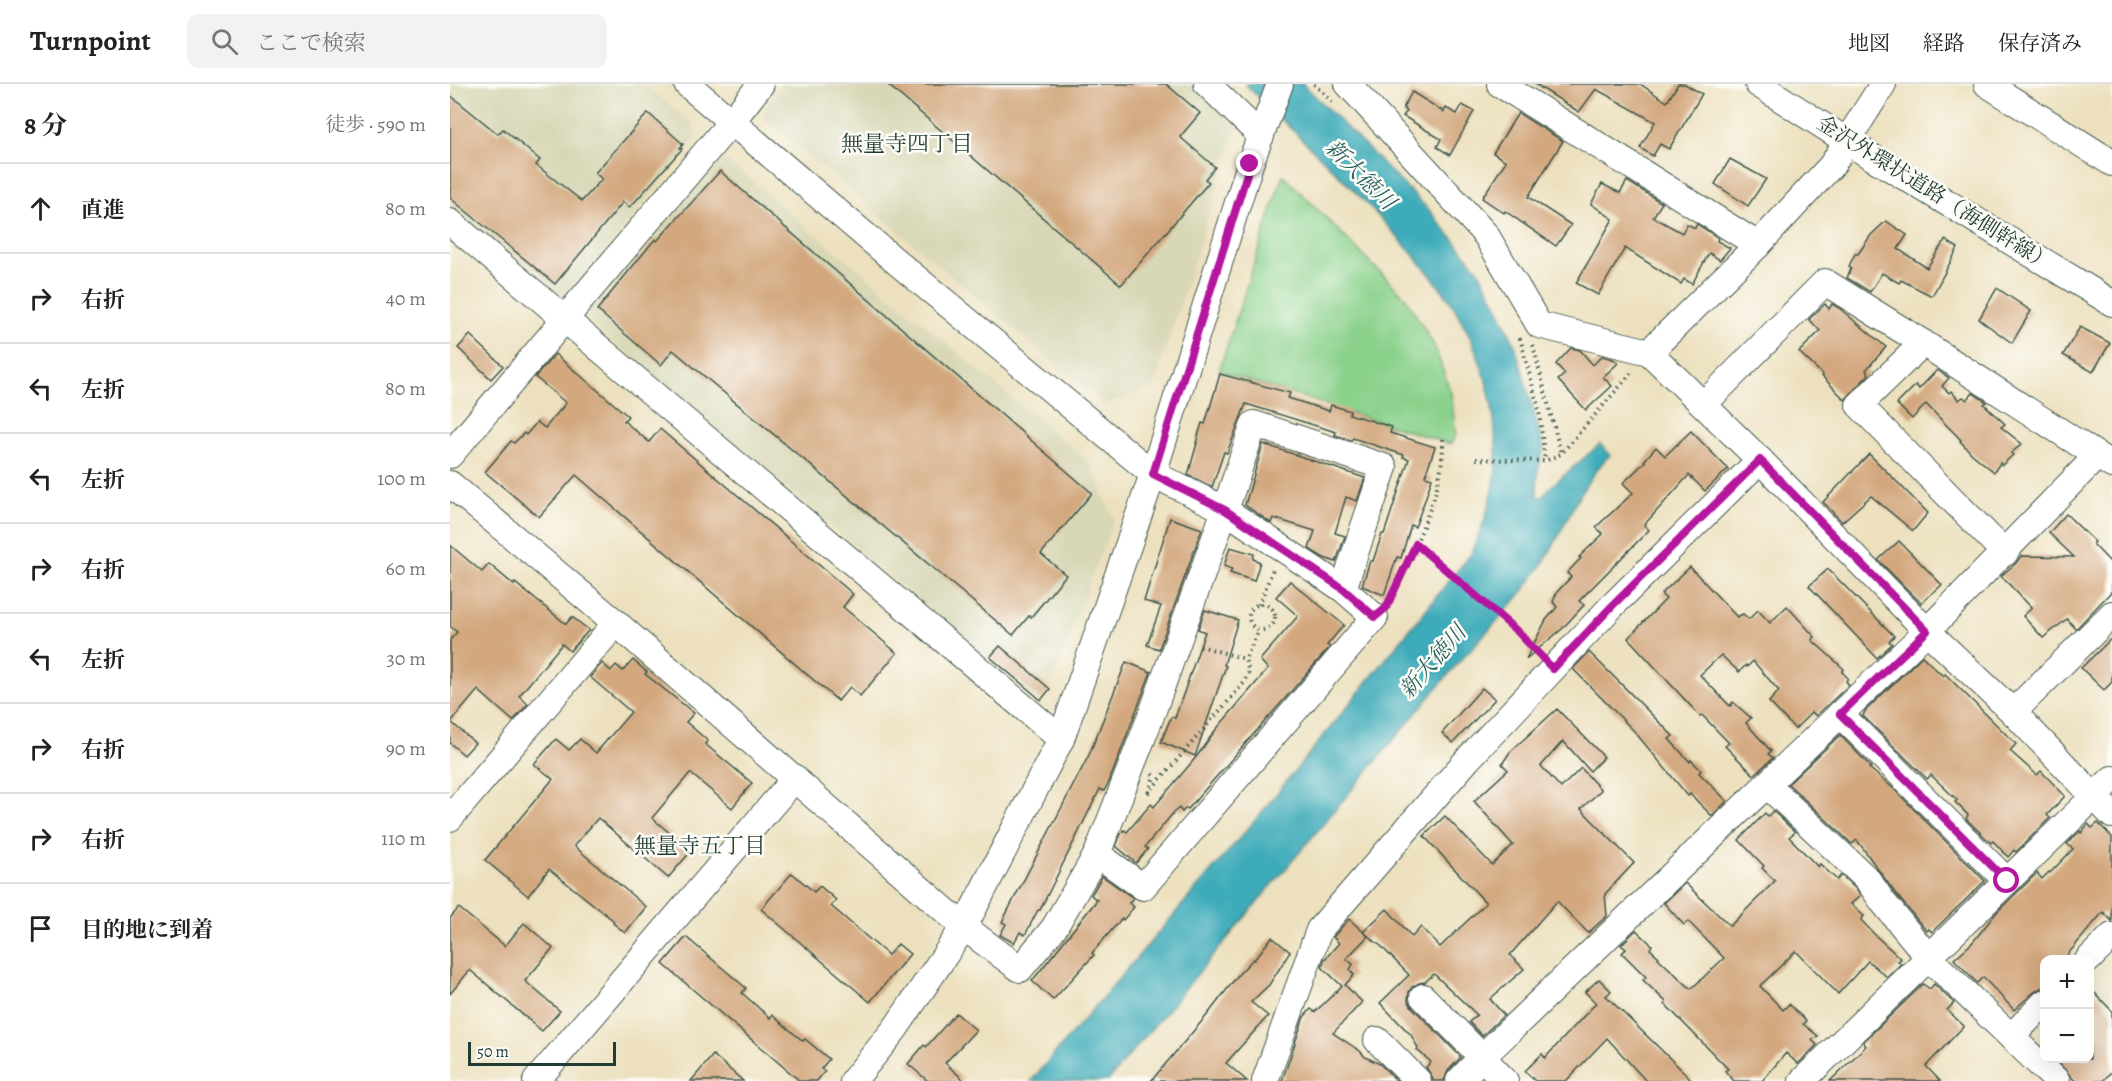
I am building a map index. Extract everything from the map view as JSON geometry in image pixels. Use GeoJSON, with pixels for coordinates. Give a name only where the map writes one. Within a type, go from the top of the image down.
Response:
{"type":"FeatureCollection","features":[{"type":"Feature","properties":{"kind":"street"},"geometry":{"type":"LineString","coordinates":[[687,84],[899,264],[1153,474],[1225,510],[1343,589],[1375,617],[1143,887],[1097,854]]}},
{"type":"Feature","properties":{"kind":"street"},"geometry":{"type":"LineString","coordinates":[[450,455],[761,84]]}},
{"type":"Feature","properties":{"kind":"street"},"geometry":{"type":"LineString","coordinates":[[1207,84],[1263,129]]}},
{"type":"Feature","properties":{"kind":"street"},"geometry":{"type":"LineString","coordinates":[[853,1081],[895,1029],[964,927],[1061,739],[1153,474],[1263,129],[1280,84]]}},
{"type":"Feature","properties":{"kind":"street"},"geometry":{"type":"LineString","coordinates":[[1348,84],[1486,235],[1527,327],[1649,352],[1760,460],[1927,631],[2013,712],[2103,787],[2112,814]]}},
{"type":"Feature","properties":{"kind":"street"},"geometry":{"type":"LineString","coordinates":[[1500,84],[1758,245]]}},
{"type":"Feature","properties":{"kind":"street","name":"金沢外環状道路（海側幹線）"},"geometry":{"type":"LineString","coordinates":[[1758,84],[1916,184],[2112,303]]}},
{"type":"Feature","properties":{"kind":"street"},"geometry":{"type":"LineString","coordinates":[[1649,352],[1758,245],[1832,165],[1857,147],[1882,84]]}},
{"type":"Feature","properties":{"kind":"street"},"geometry":{"type":"LineString","coordinates":[[1987,84],[2112,163]]}},
{"type":"Feature","properties":{"kind":"street"},"geometry":{"type":"LineString","coordinates":[[450,222],[1061,739]]}},
{"type":"Feature","properties":{"kind":"street"},"geometry":{"type":"LineString","coordinates":[[1459,1081],[1927,631],[2005,553],[2104,461],[1825,282],[1704,404]]}},
{"type":"Feature","properties":{"kind":"street"},"geometry":{"type":"LineString","coordinates":[[1923,343],[1859,405],[2005,553]]}},
{"type":"Feature","properties":{"kind":"street"},"geometry":{"type":"LineString","coordinates":[[450,484],[616,623],[964,927],[1020,969],[1054,928],[1097,854],[1178,640],[1254,424],[1384,467],[1343,589]]}},
{"type":"Feature","properties":{"kind":"street"},"geometry":{"type":"LineString","coordinates":[[1265,1081],[1319,930],[1468,759],[1612,606],[1760,460]]}},
{"type":"Feature","properties":{"kind":"street"},"geometry":{"type":"LineString","coordinates":[[2013,712],[2112,614]]}},
{"type":"Feature","properties":{"kind":"street"},"geometry":{"type":"LineString","coordinates":[[450,818],[616,623]]}},
{"type":"Feature","properties":{"kind":"street"},"geometry":{"type":"LineString","coordinates":[[1840,714],[2007,881]]}},
{"type":"Feature","properties":{"kind":"street"},"geometry":{"type":"LineString","coordinates":[[536,1081],[795,778]]}},
{"type":"Feature","properties":{"kind":"street"},"geometry":{"type":"LineString","coordinates":[[1767,785],[1867,879],[1882,902],[1929,958],[2057,1081]]}},
{"type":"Feature","properties":{"kind":"street"},"geometry":{"type":"LineString","coordinates":[[1802,1081],[2103,787]]}},
{"type":"Feature","properties":{"kind":"street"},"geometry":{"type":"LineString","coordinates":[[2093,955],[2112,936]]}},
{"type":"Feature","properties":{"kind":"street"},"geometry":{"type":"LineString","coordinates":[[1423,998],[1505,1081]]}},
{"type":"Feature","properties":{"kind":"street"},"geometry":{"type":"LineString","coordinates":[[2011,1036],[2040,1007]]}},
{"type":"Feature","properties":{"kind":"street"},"geometry":{"type":"LineString","coordinates":[[1377,1040],[1418,1081]]}},
{"type":"Feature","properties":{"kind":"path"},"geometry":{"type":"LineString","coordinates":[[1314,84],[1338,109]]}},
{"type":"Feature","properties":{"kind":"path"},"geometry":{"type":"LineString","coordinates":[[1545,461],[1539,410],[1520,338],[1527,327],[1533,337],[1561,454]]}},
{"type":"Feature","properties":{"kind":"path"},"geometry":{"type":"LineString","coordinates":[[1476,459],[1545,461],[1561,454],[1649,352]]}},
{"type":"Feature","properties":{"kind":"path"},"geometry":{"type":"LineString","coordinates":[[1375,617],[1386,608],[1416,544],[1437,490],[1444,460],[1443,435]]}},
{"type":"Feature","properties":{"kind":"path"},"geometry":{"type":"LineString","coordinates":[[1416,544],[1442,564],[1518,632],[1553,669]]}},
{"type":"Feature","properties":{"kind":"path"},"geometry":{"type":"LineString","coordinates":[[1259,605],[1271,608],[1275,615],[1271,627],[1259,630],[1252,625],[1249,617],[1252,609],[1259,605],[1281,548]]}},
{"type":"Feature","properties":{"kind":"path"},"geometry":{"type":"LineString","coordinates":[[1148,794],[1244,683],[1249,672],[1245,659],[1259,630]]}},
{"type":"Feature","properties":{"kind":"path"},"geometry":{"type":"LineString","coordinates":[[1178,640],[1245,659]]}},
{"type":"Feature","properties":{"kind":"shaded area"},"geometry":{"type":"Polygon","coordinates":[[[450,84],[644,84],[692,123],[696,139],[570,295],[552,291],[450,207],[450,84]]]}},
{"type":"Feature","properties":{"kind":"shaded area"},"geometry":{"type":"Polygon","coordinates":[[[783,84],[1195,84],[1237,126],[1153,389],[1104,404],[765,119],[765,107],[783,84]]]}},
{"type":"Feature","properties":{"kind":"shaded area"},"geometry":{"type":"Polygon","coordinates":[[[713,161],[728,161],[1091,464],[1114,519],[1049,689],[1033,698],[593,325],[587,311],[713,161]]]}},
{"type":"Feature","properties":{"kind":"green space"},"geometry":{"type":"Polygon","coordinates":[[[1283,175],[1405,297],[1434,345],[1451,393],[1456,436],[1450,444],[1219,371],[1283,175]]]}},
{"type":"Feature","properties":{"kind":"water","name":"新大徳川"},"geometry":{"type":"Polygon","coordinates":[[[1245,84],[1303,84],[1430,211],[1477,268],[1515,345],[1544,448],[1538,471],[1537,496],[1543,497],[1547,490],[1600,444],[1610,455],[1590,479],[1553,547],[1526,586],[1459,662],[1108,1081],[1031,1081],[1256,819],[1471,554],[1491,496],[1496,455],[1493,413],[1476,352],[1458,314],[1435,280],[1389,227],[1245,84]]]}},
{"type":"Feature","properties":{"kind":"building"},"geometry":{"type":"Polygon","coordinates":[[[887,84],[1166,84],[1200,113],[1180,137],[1215,167],[1205,179],[1209,182],[1121,285],[887,84]]]}},
{"type":"Feature","properties":{"kind":"building"},"geometry":{"type":"Polygon","coordinates":[[[1535,84],[1640,84],[1667,102],[1678,84],[1685,84],[1702,94],[1669,149],[1660,144],[1653,156],[1640,148],[1655,122],[1596,89],[1579,112],[1535,84]]]}},
{"type":"Feature","properties":{"kind":"building"},"geometry":{"type":"Polygon","coordinates":[[[1412,92],[1444,112],[1446,108],[1457,114],[1462,105],[1474,111],[1450,155],[1437,147],[1441,139],[1403,116],[1407,111],[1403,108],[1412,92]]]}},
{"type":"Feature","properties":{"kind":"building"},"geometry":{"type":"Polygon","coordinates":[[[450,95],[498,134],[503,129],[540,160],[536,165],[582,201],[602,179],[595,173],[648,113],[683,144],[680,148],[682,149],[633,204],[629,207],[623,202],[555,284],[450,198],[450,95]]]}},
{"type":"Feature","properties":{"kind":"building"},"geometry":{"type":"Polygon","coordinates":[[[1518,113],[1563,141],[1528,197],[1571,225],[1556,246],[1482,198],[1506,161],[1493,153],[1518,113]]]}},
{"type":"Feature","properties":{"kind":"building"},"geometry":{"type":"Polygon","coordinates":[[[1730,159],[1766,179],[1748,206],[1715,184],[1730,159]]]}},
{"type":"Feature","properties":{"kind":"building"},"geometry":{"type":"Polygon","coordinates":[[[720,171],[1092,493],[1041,554],[1066,575],[1013,635],[673,350],[661,365],[597,310],[655,239],[657,241],[720,171]]]}},
{"type":"Feature","properties":{"kind":"building"},"geometry":{"type":"Polygon","coordinates":[[[1627,181],[1662,203],[1653,217],[1682,233],[1687,224],[1695,228],[1697,224],[1718,238],[1717,241],[1730,248],[1720,260],[1709,253],[1692,284],[1684,279],[1681,284],[1625,248],[1598,295],[1576,283],[1613,219],[1591,204],[1602,184],[1620,193],[1627,181]]]}},
{"type":"Feature","properties":{"kind":"building"},"geometry":{"type":"Polygon","coordinates":[[[1886,221],[1907,235],[1898,249],[1927,268],[1945,240],[1958,248],[1932,296],[1901,280],[1899,283],[1882,273],[1870,292],[1847,278],[1851,268],[1849,266],[1855,254],[1858,254],[1871,235],[1886,221]]]}},
{"type":"Feature","properties":{"kind":"building"},"geometry":{"type":"Polygon","coordinates":[[[1997,288],[2031,311],[2012,343],[1979,319],[1997,288]]]}},
{"type":"Feature","properties":{"kind":"building"},"geometry":{"type":"Polygon","coordinates":[[[1825,304],[1829,309],[1832,304],[1839,308],[1886,347],[1866,370],[1869,374],[1845,400],[1799,352],[1820,331],[1809,319],[1825,304]]]}},
{"type":"Feature","properties":{"kind":"building"},"geometry":{"type":"Polygon","coordinates":[[[2080,327],[2110,343],[2093,372],[2063,355],[2080,327]]]}},
{"type":"Feature","properties":{"kind":"building"},"geometry":{"type":"Polygon","coordinates":[[[470,335],[503,366],[491,379],[458,348],[470,335]]]}},
{"type":"Feature","properties":{"kind":"building"},"geometry":{"type":"Polygon","coordinates":[[[1571,348],[1580,350],[1593,365],[1602,356],[1618,363],[1603,377],[1612,386],[1586,410],[1558,380],[1565,374],[1556,364],[1571,348]]]}},
{"type":"Feature","properties":{"kind":"building"},"geometry":{"type":"Polygon","coordinates":[[[555,354],[628,416],[624,421],[649,442],[660,429],[853,594],[843,607],[897,653],[860,696],[850,687],[838,701],[576,475],[539,517],[485,472],[511,441],[514,443],[524,433],[526,435],[537,422],[545,428],[566,403],[535,377],[555,354]]]}},
{"type":"Feature","properties":{"kind":"building"},"geometry":{"type":"Polygon","coordinates":[[[1937,370],[1949,378],[1942,386],[1949,393],[1951,391],[1959,400],[1963,397],[1967,400],[1973,393],[1987,402],[1984,404],[2005,424],[2001,427],[2022,444],[2002,465],[2000,463],[1994,472],[1972,454],[1926,404],[1912,419],[1897,404],[1916,385],[1919,389],[1937,370]]]}},
{"type":"Feature","properties":{"kind":"building"},"geometry":{"type":"Polygon","coordinates":[[[1220,374],[1290,393],[1288,398],[1329,411],[1331,405],[1350,411],[1349,414],[1392,427],[1390,433],[1435,447],[1425,476],[1432,478],[1425,500],[1415,527],[1411,525],[1401,558],[1397,557],[1384,595],[1362,586],[1370,561],[1373,561],[1382,534],[1384,534],[1409,459],[1403,457],[1404,455],[1353,438],[1351,440],[1335,435],[1336,432],[1246,404],[1227,453],[1224,452],[1212,487],[1188,475],[1202,423],[1205,424],[1220,374]]]}},
{"type":"Feature","properties":{"kind":"building"},"geometry":{"type":"Polygon","coordinates":[[[1691,431],[1728,469],[1705,491],[1689,475],[1644,525],[1649,530],[1579,601],[1584,605],[1562,629],[1526,659],[1546,620],[1557,607],[1553,602],[1557,592],[1571,577],[1567,573],[1581,558],[1579,557],[1603,534],[1596,527],[1633,493],[1623,483],[1645,462],[1656,447],[1665,456],[1691,431]]]}},
{"type":"Feature","properties":{"kind":"building"},"geometry":{"type":"Polygon","coordinates":[[[1263,444],[1365,478],[1357,501],[1346,497],[1335,533],[1345,536],[1336,562],[1309,549],[1315,531],[1273,518],[1271,523],[1245,505],[1263,444]]]}},
{"type":"Feature","properties":{"kind":"building"},"geometry":{"type":"Polygon","coordinates":[[[1869,454],[1928,513],[1913,531],[1871,496],[1842,522],[1823,502],[1869,454]]]}},
{"type":"Feature","properties":{"kind":"building"},"geometry":{"type":"Polygon","coordinates":[[[2066,514],[2095,542],[2093,544],[2112,564],[2112,591],[2076,629],[2067,619],[2043,638],[2023,616],[2032,608],[2001,576],[2021,556],[2074,557],[2049,533],[2066,514]]]}},
{"type":"Feature","properties":{"kind":"building"},"geometry":{"type":"Polygon","coordinates":[[[1170,518],[1202,529],[1159,649],[1147,645],[1161,606],[1144,601],[1170,518]]]}},
{"type":"Feature","properties":{"kind":"building"},"geometry":{"type":"Polygon","coordinates":[[[1899,541],[1942,585],[1921,603],[1878,560],[1899,541]]]}},
{"type":"Feature","properties":{"kind":"building"},"geometry":{"type":"Polygon","coordinates":[[[450,545],[482,572],[489,564],[566,624],[572,617],[589,630],[570,651],[562,644],[519,696],[528,704],[513,721],[478,690],[451,722],[475,743],[464,755],[450,743],[450,640],[457,632],[450,626],[450,545]]]}},
{"type":"Feature","properties":{"kind":"building"},"geometry":{"type":"Polygon","coordinates":[[[1230,547],[1254,554],[1253,559],[1260,562],[1254,581],[1230,573],[1232,569],[1224,566],[1230,547]]]}},
{"type":"Feature","properties":{"kind":"building"},"geometry":{"type":"Polygon","coordinates":[[[1690,567],[1737,617],[1743,614],[1749,619],[1758,610],[1770,623],[1787,606],[1815,637],[1812,640],[1844,669],[1842,672],[1848,678],[1846,681],[1849,685],[1816,716],[1812,712],[1795,729],[1769,702],[1779,691],[1753,661],[1739,672],[1721,655],[1700,675],[1730,706],[1733,702],[1751,718],[1746,723],[1771,751],[1768,754],[1773,758],[1754,775],[1725,746],[1729,743],[1702,715],[1700,716],[1628,638],[1666,599],[1661,594],[1690,567]]]}},
{"type":"Feature","properties":{"kind":"building"},"geometry":{"type":"Polygon","coordinates":[[[1828,569],[1894,636],[1889,641],[1892,644],[1877,658],[1809,586],[1828,569]]]}},
{"type":"Feature","properties":{"kind":"building"},"geometry":{"type":"Polygon","coordinates":[[[1290,581],[1344,625],[1327,645],[1330,647],[1188,809],[1182,812],[1179,808],[1174,812],[1145,847],[1148,849],[1136,863],[1116,846],[1121,834],[1124,830],[1127,832],[1151,804],[1154,807],[1268,669],[1260,660],[1298,616],[1276,597],[1290,581]]]}},
{"type":"Feature","properties":{"kind":"building"},"geometry":{"type":"Polygon","coordinates":[[[1205,610],[1238,620],[1224,665],[1226,666],[1195,756],[1161,742],[1171,717],[1175,718],[1205,632],[1198,629],[1205,610]]]}},
{"type":"Feature","properties":{"kind":"building"},"geometry":{"type":"Polygon","coordinates":[[[2112,638],[2112,682],[2104,690],[2081,668],[2112,638]]]}},
{"type":"Feature","properties":{"kind":"building"},"geometry":{"type":"Polygon","coordinates":[[[1000,646],[1050,689],[1041,700],[990,657],[1000,646]]]}},
{"type":"Feature","properties":{"kind":"building"},"geometry":{"type":"Polygon","coordinates":[[[1589,652],[1673,736],[1669,739],[1690,762],[1691,760],[1701,770],[1699,773],[1727,801],[1712,816],[1690,794],[1688,796],[1634,731],[1573,669],[1589,652]]]}},
{"type":"Feature","properties":{"kind":"building"},"geometry":{"type":"Polygon","coordinates":[[[1922,656],[1943,676],[1945,674],[2016,744],[2010,751],[2037,775],[2041,771],[2065,796],[2047,815],[2050,818],[2008,857],[1993,841],[1991,843],[1966,819],[1968,815],[1955,802],[1957,800],[1931,775],[1927,779],[1863,716],[1865,711],[1922,656]]]}},
{"type":"Feature","properties":{"kind":"building"},"geometry":{"type":"Polygon","coordinates":[[[633,660],[647,672],[645,674],[694,713],[686,722],[708,741],[705,744],[752,783],[732,808],[690,773],[652,818],[691,851],[668,878],[598,818],[574,846],[646,907],[625,933],[613,923],[614,921],[549,869],[528,896],[485,860],[553,779],[534,764],[556,739],[569,750],[580,739],[596,753],[631,712],[590,677],[602,663],[611,671],[616,665],[623,671],[633,660]]]}},
{"type":"Feature","properties":{"kind":"building"},"geometry":{"type":"Polygon","coordinates":[[[1126,662],[1151,672],[1109,782],[1104,791],[1100,789],[1040,910],[1025,935],[1020,932],[1014,943],[1000,935],[1006,924],[1002,922],[1089,755],[1126,662]]]}},
{"type":"Feature","properties":{"kind":"building"},"geometry":{"type":"Polygon","coordinates":[[[1482,688],[1495,699],[1453,743],[1442,733],[1482,688]]]}},
{"type":"Feature","properties":{"kind":"building"},"geometry":{"type":"Polygon","coordinates":[[[1557,709],[1604,757],[1590,771],[1563,741],[1541,766],[1561,788],[1581,768],[1601,790],[1581,809],[1634,863],[1605,894],[1607,916],[1588,933],[1557,901],[1510,955],[1524,969],[1490,999],[1504,1015],[1482,1036],[1469,1022],[1477,1015],[1434,974],[1425,982],[1412,987],[1408,1000],[1412,1007],[1461,1057],[1448,1071],[1444,1081],[1433,1081],[1426,1067],[1431,1062],[1417,1050],[1411,1035],[1380,1003],[1409,975],[1381,946],[1363,932],[1387,909],[1412,937],[1421,927],[1440,947],[1486,903],[1424,836],[1445,816],[1492,865],[1513,845],[1474,801],[1508,770],[1502,764],[1510,752],[1557,709]]]}},
{"type":"Feature","properties":{"kind":"building"},"geometry":{"type":"Polygon","coordinates":[[[1840,735],[1871,767],[1869,768],[1894,789],[1985,881],[1932,932],[1924,928],[1895,893],[1857,840],[1852,844],[1788,784],[1840,735]]]}},
{"type":"Feature","properties":{"kind":"building"},"geometry":{"type":"Polygon","coordinates":[[[1773,811],[1795,832],[1789,837],[1818,867],[1820,864],[1837,880],[1841,875],[1856,889],[1860,896],[1851,904],[1864,916],[1861,920],[1901,959],[1898,961],[1901,964],[1887,977],[1868,961],[1838,994],[1796,951],[1760,986],[1783,1010],[1789,1004],[1806,1021],[1803,1024],[1818,1036],[1812,1040],[1817,1045],[1798,1064],[1786,1053],[1762,1081],[1734,1081],[1725,1071],[1728,1069],[1643,980],[1646,977],[1622,953],[1626,949],[1621,945],[1636,930],[1652,945],[1650,949],[1658,958],[1691,989],[1724,958],[1688,921],[1684,925],[1664,903],[1685,883],[1730,926],[1775,881],[1739,840],[1765,813],[1768,816],[1773,811]]]}},
{"type":"Feature","properties":{"kind":"building"},"geometry":{"type":"Polygon","coordinates":[[[2098,823],[2112,837],[2112,921],[2103,912],[2067,955],[2040,955],[2040,989],[2014,1010],[1983,977],[1977,983],[1954,959],[1972,943],[1997,912],[2037,873],[2042,879],[2050,873],[2073,849],[2067,844],[2080,831],[2081,833],[2088,824],[2092,828],[2098,823]]]}},
{"type":"Feature","properties":{"kind":"building"},"geometry":{"type":"Polygon","coordinates":[[[792,873],[814,892],[820,886],[836,900],[831,906],[888,955],[898,944],[910,954],[870,1002],[761,909],[792,873]]]}},
{"type":"Feature","properties":{"kind":"building"},"geometry":{"type":"Polygon","coordinates":[[[1102,876],[1133,898],[1129,903],[1134,907],[1123,920],[1122,918],[1092,953],[1094,955],[1053,1000],[1032,981],[1097,900],[1091,895],[1102,876]]]}},
{"type":"Feature","properties":{"kind":"building"},"geometry":{"type":"Polygon","coordinates":[[[459,908],[505,946],[524,923],[553,948],[525,981],[560,1011],[542,1031],[470,970],[450,994],[450,918],[459,908]]]}},
{"type":"Feature","properties":{"kind":"building"},"geometry":{"type":"Polygon","coordinates":[[[1349,919],[1368,936],[1346,959],[1353,964],[1350,970],[1354,975],[1345,985],[1362,1002],[1333,1033],[1365,1057],[1380,1064],[1397,1081],[1282,1081],[1304,1017],[1311,1009],[1315,1012],[1342,986],[1322,967],[1324,960],[1339,943],[1333,937],[1349,919]]]}},
{"type":"Feature","properties":{"kind":"building"},"geometry":{"type":"Polygon","coordinates":[[[686,937],[746,988],[742,993],[770,1018],[772,1015],[829,1059],[821,1069],[825,1071],[817,1081],[800,1081],[663,964],[686,937]]]}},
{"type":"Feature","properties":{"kind":"building"},"geometry":{"type":"Polygon","coordinates":[[[1272,937],[1290,952],[1269,985],[1251,1002],[1268,1016],[1226,1063],[1247,1081],[1151,1081],[1238,975],[1254,960],[1272,937]]]}},
{"type":"Feature","properties":{"kind":"building"},"geometry":{"type":"Polygon","coordinates":[[[1599,979],[1611,991],[1606,996],[1693,1081],[1646,1081],[1607,1038],[1566,1081],[1535,1081],[1525,1071],[1542,1054],[1545,1058],[1596,1003],[1585,992],[1599,979]]]}},
{"type":"Feature","properties":{"kind":"building"},"geometry":{"type":"Polygon","coordinates":[[[1923,984],[1930,989],[1934,984],[1954,1003],[1947,1010],[1964,1026],[1926,1066],[1940,1081],[1830,1081],[1866,1046],[1863,1042],[1923,984]]]}},
{"type":"Feature","properties":{"kind":"building"},"geometry":{"type":"Polygon","coordinates":[[[2094,992],[2112,1011],[2112,1071],[2103,1081],[2075,1081],[2059,1063],[2094,1063],[2094,992]]]}},
{"type":"Feature","properties":{"kind":"building"},"geometry":{"type":"Polygon","coordinates":[[[956,1013],[976,1030],[945,1063],[965,1081],[928,1081],[908,1064],[956,1013]]]}},
{"type":"Feature","properties":{"kind":"building"},"geometry":{"type":"Polygon","coordinates":[[[713,1055],[743,1081],[691,1081],[713,1055]]]}},
{"type":"Feature","properties":{"kind":"district","name":"無量寺四丁目"},"geometry":{"type":"Point","coordinates":[907,143]}},
{"type":"Feature","properties":{"kind":"district","name":"無量寺五丁目"},"geometry":{"type":"Point","coordinates":[700,845]}},
{"type":"Feature","properties":{"kind":"route"},"geometry":{"type":"LineString","coordinates":[[1250,164],[1153,474],[1225,510],[1343,589],[1375,617],[1386,608],[1416,544],[1442,564],[1518,632],[1553,669],[1612,606],[1760,460],[1927,631],[1840,714],[2007,881]]}}]}
